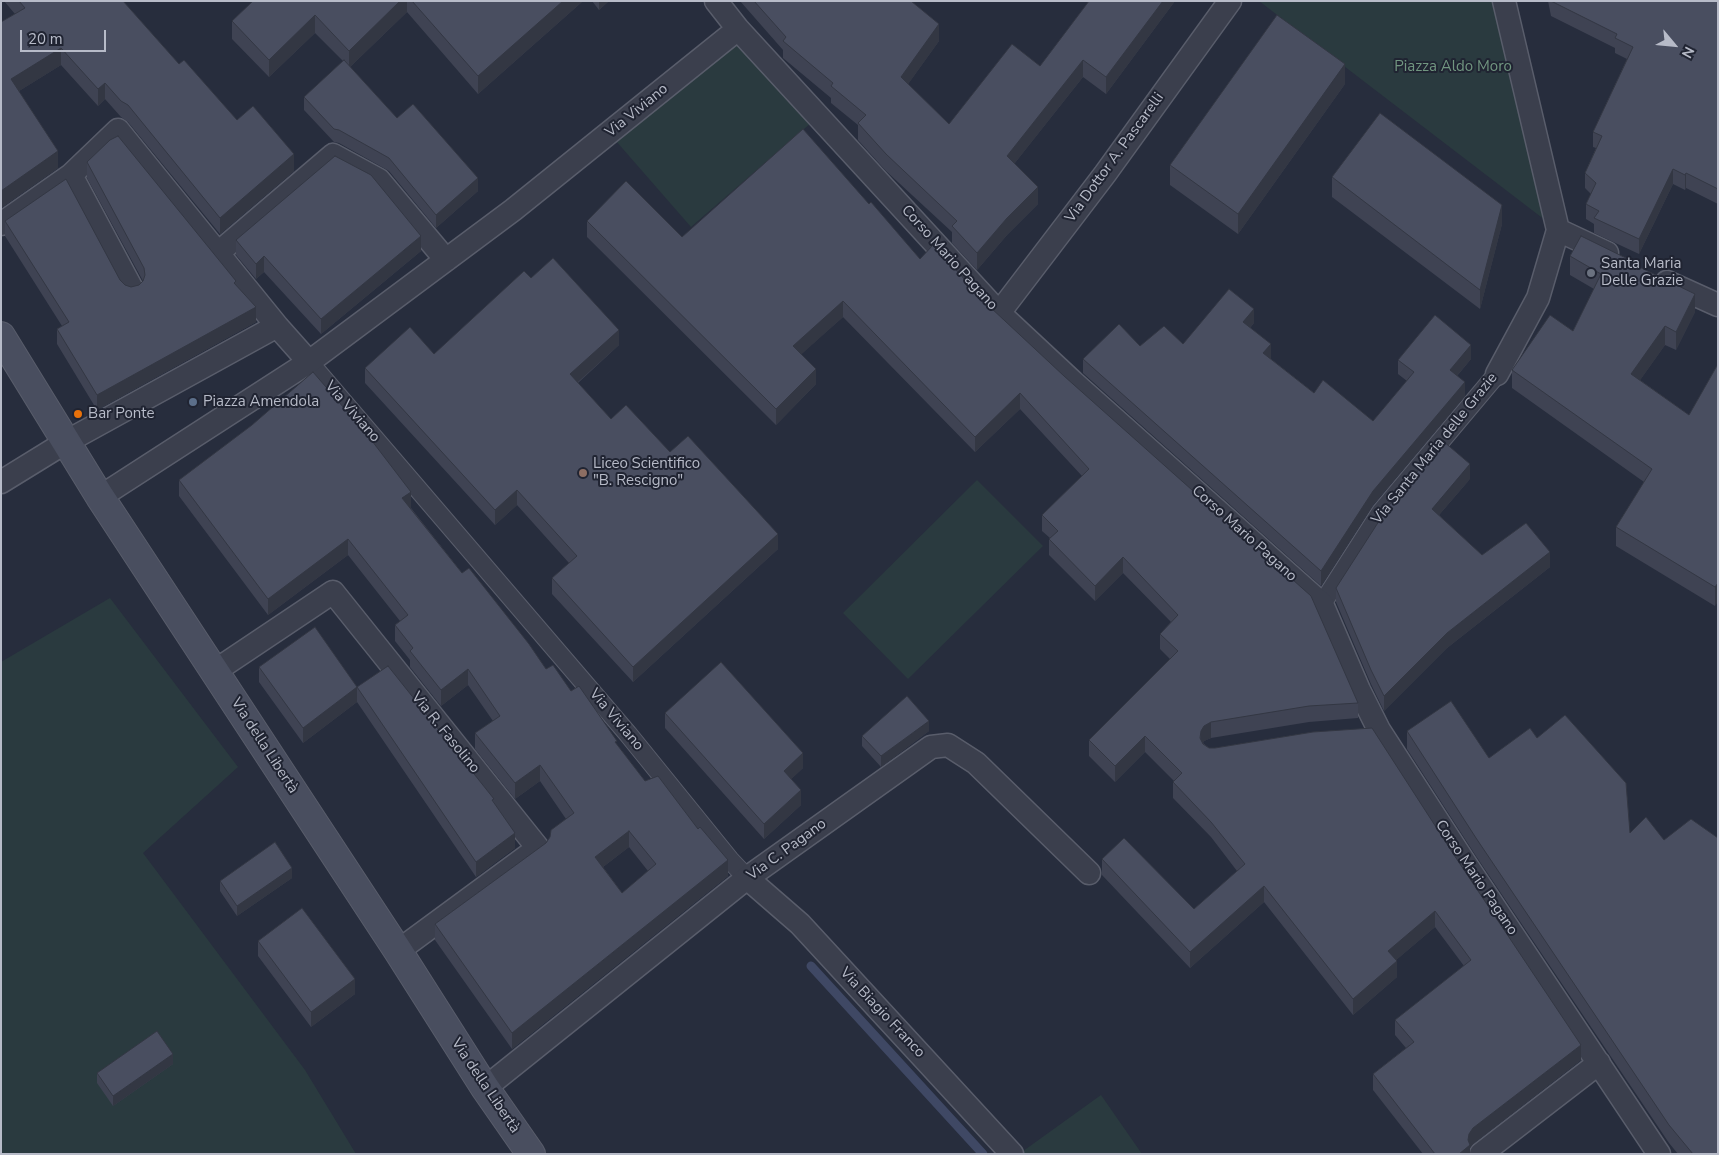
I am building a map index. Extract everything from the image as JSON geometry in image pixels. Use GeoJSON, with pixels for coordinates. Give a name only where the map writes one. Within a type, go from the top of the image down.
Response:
{"type":"FeatureCollection","features":[{"type":"Feature","properties":{"kind":"main road","name":"Via della Libertà"},"geometry":{"type":"LineString","coordinates":[[1,336],[100,497],[398,951],[485,1088],[530,1154]]}},
{"type":"Feature","properties":{"kind":"street","name":"Corso Mario Pagano"},"geometry":{"type":"LineString","coordinates":[[716,1],[738,29],[999,313],[1073,382],[1322,604],[1359,690],[1369,731],[1465,863],[1659,1154]]}},
{"type":"Feature","properties":{"kind":"street","name":"Via Dottor A. Pascarelli"},"geometry":{"type":"LineString","coordinates":[[999,313],[1111,166],[1230,1]]}},
{"type":"Feature","properties":{"kind":"street"},"geometry":{"type":"LineString","coordinates":[[1504,1],[1558,230],[1718,305]]}},
{"type":"Feature","properties":{"kind":"street","name":"Via Viviano"},"geometry":{"type":"LineString","coordinates":[[738,29],[513,210],[309,362],[628,734],[730,860],[747,878]]}},
{"type":"Feature","properties":{"kind":"street"},"geometry":{"type":"LineString","coordinates":[[1,224],[71,174],[118,130],[277,326],[309,362],[100,497]]}},
{"type":"Feature","properties":{"kind":"street"},"geometry":{"type":"LineString","coordinates":[[218,253],[333,155],[379,180],[446,260]]}},
{"type":"Feature","properties":{"kind":"street"},"geometry":{"type":"LineString","coordinates":[[71,174],[132,289]]}},
{"type":"Feature","properties":{"kind":"street","name":"Via Santa Maria delle Grazie"},"geometry":{"type":"LineString","coordinates":[[1322,604],[1381,512],[1497,374],[1538,298],[1558,230]]}},
{"type":"Feature","properties":{"kind":"street"},"geometry":{"type":"LineString","coordinates":[[1,482],[66,442],[277,326]]}},
{"type":"Feature","properties":{"kind":"street","name":"Via R. Fasolino"},"geometry":{"type":"LineString","coordinates":[[215,671],[332,592],[538,848],[398,951]]}},
{"type":"Feature","properties":{"kind":"street","name":"Via C. Pagano"},"geometry":{"type":"LineString","coordinates":[[485,1088],[747,878],[931,748],[948,745],[976,763],[1088,873]]}},
{"type":"Feature","properties":{"kind":"street","name":"Via Biagio Franco"},"geometry":{"type":"LineString","coordinates":[[747,878],[800,924],[1012,1154]]}},
{"type":"Feature","properties":{"kind":"street"},"geometry":{"type":"LineString","coordinates":[[1481,1154],[1599,1063]]}},
{"type":"Feature","properties":{"kind":"green space","name":"Piazza Aldo Moro"},"geometry":{"type":"Polygon","coordinates":[[[1259,1],[1504,1],[1558,230],[1259,1]]]}},
{"type":"Feature","properties":{"kind":"green space"},"geometry":{"type":"Polygon","coordinates":[[[738,29],[819,116],[691,227],[609,133],[738,29]]]}},
{"type":"Feature","properties":{"kind":"green space"},"geometry":{"type":"Polygon","coordinates":[[[977,480],[1043,546],[908,679],[843,613],[977,480]]]}},
{"type":"Feature","properties":{"kind":"green space"},"geometry":{"type":"Polygon","coordinates":[[[110,598],[238,767],[143,853],[305,1070],[356,1154],[1,1154],[1,662],[110,598]]]}},
{"type":"Feature","properties":{"kind":"green space"},"geometry":{"type":"Polygon","coordinates":[[[1101,1095],[1142,1154],[1019,1154],[1101,1095]]]}},
{"type":"Feature","properties":{"kind":"building"},"geometry":{"type":"Polygon","coordinates":[[[19,1],[123,1],[179,64],[184,60],[237,120],[253,106],[294,154],[220,218],[128,105],[121,101],[105,83],[98,89],[61,48],[11,79],[58,151],[1,191],[1,22],[25,8],[19,1]]]}},
{"type":"Feature","properties":{"kind":"building"},"geometry":{"type":"Polygon","coordinates":[[[253,1],[400,1],[349,51],[315,15],[269,60],[232,21],[253,1]]]}},
{"type":"Feature","properties":{"kind":"building"},"geometry":{"type":"Polygon","coordinates":[[[412,1],[563,1],[478,76],[412,1]]]}},
{"type":"Feature","properties":{"kind":"building"},"geometry":{"type":"Polygon","coordinates":[[[754,1],[911,1],[939,24],[901,77],[949,124],[1012,44],[1040,66],[1089,1],[1163,1],[1106,77],[1083,60],[1007,156],[1038,187],[1007,218],[977,253],[952,226],[957,221],[886,154],[858,123],[866,115],[831,86],[833,83],[783,41],[786,37],[754,1]]]}},
{"type":"Feature","properties":{"kind":"building"},"geometry":{"type":"Polygon","coordinates":[[[1551,1],[1718,1],[1718,189],[1686,173],[1685,175],[1673,169],[1639,239],[1594,218],[1599,211],[1586,204],[1596,183],[1585,173],[1602,136],[1593,132],[1633,47],[1615,38],[1617,34],[1551,1]]]}},
{"type":"Feature","properties":{"kind":"building"},"geometry":{"type":"Polygon","coordinates":[[[1277,15],[1345,64],[1238,214],[1170,165],[1277,15]]]}},
{"type":"Feature","properties":{"kind":"building"},"geometry":{"type":"Polygon","coordinates":[[[344,60],[397,118],[413,104],[478,178],[436,215],[389,158],[334,129],[304,97],[344,60]]]}},
{"type":"Feature","properties":{"kind":"building"},"geometry":{"type":"Polygon","coordinates":[[[1380,113],[1502,205],[1480,290],[1332,177],[1380,113]]]}},
{"type":"Feature","properties":{"kind":"building"},"geometry":{"type":"Polygon","coordinates":[[[803,129],[869,204],[871,202],[920,259],[933,245],[990,307],[1064,376],[1311,596],[1358,703],[1309,706],[1211,722],[1204,726],[1201,731],[1200,738],[1203,744],[1209,748],[1215,748],[1313,732],[1372,728],[1581,1045],[1473,1128],[1469,1134],[1468,1140],[1470,1145],[1459,1154],[1435,1154],[1373,1074],[1414,1042],[1395,1020],[1471,960],[1435,911],[1388,951],[1397,961],[1353,999],[1264,886],[1190,952],[1102,859],[1124,838],[1194,909],[1245,864],[1211,822],[1173,782],[1182,773],[1145,736],[1115,766],[1089,740],[1178,651],[1160,634],[1178,615],[1123,557],[1095,586],[1049,539],[1058,531],[1042,515],[1089,469],[1020,393],[975,437],[843,301],[793,346],[816,369],[776,409],[587,221],[626,181],[682,237],[803,129]]]}},
{"type":"Feature","properties":{"kind":"building"},"geometry":{"type":"Polygon","coordinates":[[[118,136],[236,281],[234,283],[256,307],[97,395],[57,329],[69,322],[5,221],[66,179],[120,280],[125,285],[131,287],[139,285],[145,275],[144,268],[87,162],[110,140],[118,136]]]}},
{"type":"Feature","properties":{"kind":"building"},"geometry":{"type":"Polygon","coordinates":[[[335,156],[371,175],[421,236],[321,319],[264,256],[256,264],[236,240],[335,156]]]}},
{"type":"Feature","properties":{"kind":"building"},"geometry":{"type":"Polygon","coordinates":[[[1581,236],[1695,294],[1676,332],[1665,326],[1631,374],[1689,415],[1718,364],[1718,583],[1715,587],[1616,527],[1652,469],[1512,370],[1550,315],[1573,331],[1601,274],[1570,256],[1581,236]]]}},
{"type":"Feature","properties":{"kind":"building"},"geometry":{"type":"Polygon","coordinates":[[[553,258],[619,330],[570,374],[611,419],[626,405],[670,452],[688,436],[778,534],[633,667],[552,578],[577,556],[517,490],[495,510],[365,368],[410,327],[434,354],[524,271],[531,278],[553,258]]]}},
{"type":"Feature","properties":{"kind":"building"},"geometry":{"type":"Polygon","coordinates":[[[1229,289],[1254,309],[1243,322],[1271,344],[1263,353],[1314,393],[1323,380],[1373,421],[1414,372],[1398,360],[1435,315],[1471,345],[1450,370],[1465,382],[1373,491],[1321,571],[1083,359],[1119,324],[1140,346],[1164,326],[1183,344],[1229,289]]]}},
{"type":"Feature","properties":{"kind":"building"},"geometry":{"type":"Polygon","coordinates":[[[313,372],[369,437],[411,492],[402,498],[462,573],[469,568],[529,644],[546,669],[553,665],[571,691],[579,686],[617,741],[615,742],[645,781],[658,776],[698,829],[700,827],[728,860],[512,1033],[435,924],[546,843],[550,837],[551,830],[574,813],[540,765],[515,783],[475,733],[500,716],[468,669],[441,690],[410,651],[413,648],[395,625],[408,615],[348,539],[268,599],[179,480],[252,425],[313,372]],[[629,831],[595,857],[622,893],[656,864],[629,831]]]}},
{"type":"Feature","properties":{"kind":"building"},"geometry":{"type":"Polygon","coordinates":[[[1443,441],[1470,464],[1432,509],[1482,555],[1526,523],[1550,552],[1447,633],[1384,696],[1336,588],[1390,504],[1443,441]]]}},
{"type":"Feature","properties":{"kind":"building"},"geometry":{"type":"Polygon","coordinates":[[[315,627],[357,687],[303,728],[259,667],[315,627]]]}},
{"type":"Feature","properties":{"kind":"building"},"geometry":{"type":"Polygon","coordinates":[[[721,662],[803,753],[784,771],[801,790],[764,824],[665,713],[721,662]]]}},
{"type":"Feature","properties":{"kind":"building"},"geometry":{"type":"Polygon","coordinates":[[[388,666],[494,799],[492,800],[515,833],[476,862],[357,687],[388,666]]]}},
{"type":"Feature","properties":{"kind":"building"},"geometry":{"type":"Polygon","coordinates":[[[907,696],[929,721],[881,756],[862,736],[907,696]]]}},
{"type":"Feature","properties":{"kind":"building"},"geometry":{"type":"Polygon","coordinates":[[[1451,701],[1489,758],[1530,728],[1537,738],[1565,715],[1626,783],[1630,833],[1646,817],[1664,840],[1691,819],[1718,838],[1718,1154],[1693,1154],[1669,1125],[1476,838],[1407,731],[1451,701]]]}},
{"type":"Feature","properties":{"kind":"building"},"geometry":{"type":"Polygon","coordinates":[[[275,842],[292,868],[237,906],[220,881],[275,842]]]}},
{"type":"Feature","properties":{"kind":"building"},"geometry":{"type":"Polygon","coordinates":[[[302,908],[355,979],[311,1012],[258,941],[302,908]]]}},
{"type":"Feature","properties":{"kind":"building"},"geometry":{"type":"Polygon","coordinates":[[[157,1031],[173,1054],[113,1096],[97,1073],[157,1031]]]}},
{"type":"Feature","properties":{"kind":"waterway"},"geometry":{"type":"LineString","coordinates":[[811,966],[983,1154]]}},
{"type":"Feature","properties":{"kind":"place","name":"Santa Maria Delle Grazie"},"geometry":{"type":"Point","coordinates":[1591,273]}},
{"type":"Feature","properties":{"kind":"place","name":"Piazza Amendola"},"geometry":{"type":"Point","coordinates":[193,402]}},
{"type":"Feature","properties":{"kind":"place","name":"Bar Ponte"},"geometry":{"type":"Point","coordinates":[78,414]}},
{"type":"Feature","properties":{"kind":"place","name":"Liceo Scientifico \"B. Rescigno\""},"geometry":{"type":"Point","coordinates":[583,473]}}]}
